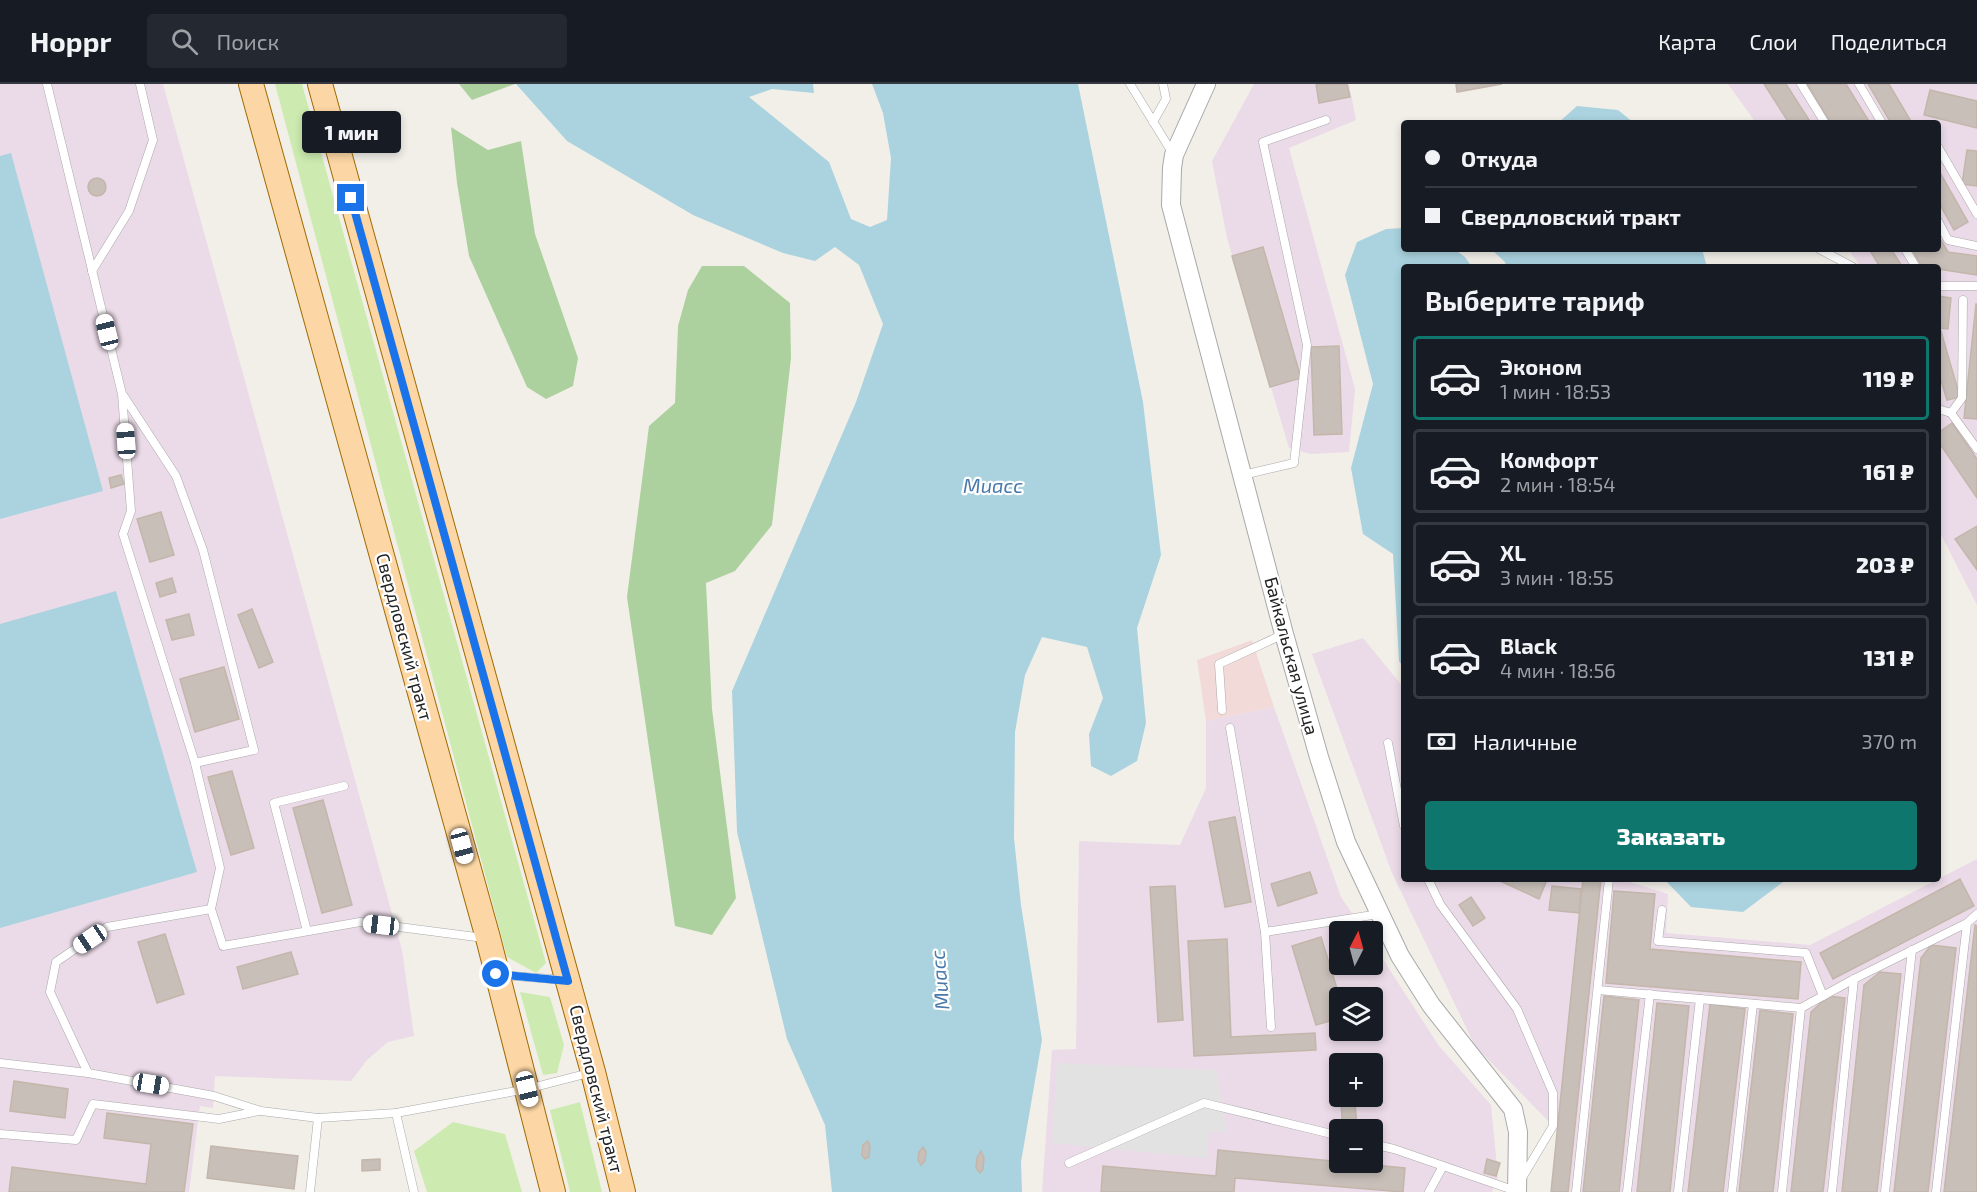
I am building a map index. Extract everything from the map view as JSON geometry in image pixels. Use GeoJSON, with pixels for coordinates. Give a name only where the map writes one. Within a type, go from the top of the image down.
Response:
{"type":"FeatureCollection","features":[{"type":"Feature","properties":{"kind":"main road","name":"Свердловский тракт"},"geometry":{"type":"LineString","coordinates":[[251,84],[488,938],[554,1192]]}},
{"type":"Feature","properties":{"kind":"main road","name":"Свердловский тракт"},"geometry":{"type":"LineString","coordinates":[[320,84],[593,1072],[623,1192]]}},
{"type":"Feature","properties":{"kind":"street","name":"Байкальская улица"},"geometry":{"type":"LineString","coordinates":[[1206,84],[1174,155],[1171,205],[1318,758],[1346,842],[1400,956],[1431,1005],[1513,1109],[1518,1132],[1516,1190]]}},
{"type":"Feature","properties":{"kind":"lane"},"geometry":{"type":"LineString","coordinates":[[46,84],[122,394],[131,511],[123,534],[195,763],[220,868],[211,909],[223,946],[360,922],[488,938]]}},
{"type":"Feature","properties":{"kind":"lane"},"geometry":{"type":"LineString","coordinates":[[92,271],[129,211],[153,141],[140,84]]}},
{"type":"Feature","properties":{"kind":"lane"},"geometry":{"type":"LineString","coordinates":[[1130,84],[1174,155]]}},
{"type":"Feature","properties":{"kind":"lane"},"geometry":{"type":"LineString","coordinates":[[1153,122],[1166,99],[1163,84]]}},
{"type":"Feature","properties":{"kind":"lane"},"geometry":{"type":"LineString","coordinates":[[1801,84],[1823,120]]}},
{"type":"Feature","properties":{"kind":"lane"},"geometry":{"type":"LineString","coordinates":[[1859,84],[1880,120]]}},
{"type":"Feature","properties":{"kind":"lane"},"geometry":{"type":"LineString","coordinates":[[1243,475],[1294,463],[1308,345],[1263,142],[1326,120]]}},
{"type":"Feature","properties":{"kind":"lane"},"geometry":{"type":"LineString","coordinates":[[1941,152],[1977,214]]}},
{"type":"Feature","properties":{"kind":"lane"},"geometry":{"type":"LineString","coordinates":[[1941,227],[1948,240],[1977,246]]}},
{"type":"Feature","properties":{"kind":"lane"},"geometry":{"type":"LineString","coordinates":[[1825,252],[1847,264]]}},
{"type":"Feature","properties":{"kind":"lane"},"geometry":{"type":"LineString","coordinates":[[1941,286],[1977,286]]}},
{"type":"Feature","properties":{"kind":"lane"},"geometry":{"type":"LineString","coordinates":[[1951,412],[1962,398],[1963,300]]}},
{"type":"Feature","properties":{"kind":"lane"},"geometry":{"type":"LineString","coordinates":[[122,394],[176,476],[203,550],[254,750],[195,763]]}},
{"type":"Feature","properties":{"kind":"lane"},"geometry":{"type":"LineString","coordinates":[[1941,410],[1951,412],[1977,449]]}},
{"type":"Feature","properties":{"kind":"lane"},"geometry":{"type":"LineString","coordinates":[[1222,710],[1219,664],[1284,634]]}},
{"type":"Feature","properties":{"kind":"lane"},"geometry":{"type":"LineString","coordinates":[[1230,728],[1265,932],[1271,1027]]}},
{"type":"Feature","properties":{"kind":"lane"},"geometry":{"type":"LineString","coordinates":[[1388,743],[1401,810]]}},
{"type":"Feature","properties":{"kind":"lane"},"geometry":{"type":"LineString","coordinates":[[307,931],[274,803],[344,786]]}},
{"type":"Feature","properties":{"kind":"lane"},"geometry":{"type":"LineString","coordinates":[[1383,1147],[1516,1190],[1553,1126],[1553,1093],[1516,1010],[1440,904],[1429,882]]}},
{"type":"Feature","properties":{"kind":"lane"},"geometry":{"type":"LineString","coordinates":[[1576,1192],[1609,882]]}},
{"type":"Feature","properties":{"kind":"lane"},"geometry":{"type":"LineString","coordinates":[[88,1073],[51,992],[56,962],[107,927],[211,909]]}},
{"type":"Feature","properties":{"kind":"lane"},"geometry":{"type":"LineString","coordinates":[[1662,910],[1659,940],[1806,953],[1822,996]]}},
{"type":"Feature","properties":{"kind":"lane"},"geometry":{"type":"LineString","coordinates":[[1265,932],[1380,914]]}},
{"type":"Feature","properties":{"kind":"lane"},"geometry":{"type":"LineString","coordinates":[[1598,990],[1801,1008],[1967,923],[1977,914]]}},
{"type":"Feature","properties":{"kind":"lane"},"geometry":{"type":"LineString","coordinates":[[1936,1192],[1967,923]]}},
{"type":"Feature","properties":{"kind":"lane"},"geometry":{"type":"LineString","coordinates":[[1885,1192],[1912,950]]}},
{"type":"Feature","properties":{"kind":"lane"},"geometry":{"type":"LineString","coordinates":[[496,974],[568,981]]}},
{"type":"Feature","properties":{"kind":"lane"},"geometry":{"type":"LineString","coordinates":[[1832,1192],[1854,979]]}},
{"type":"Feature","properties":{"kind":"lane"},"geometry":{"type":"LineString","coordinates":[[1627,1192],[1650,994]]}},
{"type":"Feature","properties":{"kind":"lane"},"geometry":{"type":"LineString","coordinates":[[1678,1192],[1700,999]]}},
{"type":"Feature","properties":{"kind":"lane"},"geometry":{"type":"LineString","coordinates":[[1732,1192],[1753,1004]]}},
{"type":"Feature","properties":{"kind":"lane"},"geometry":{"type":"LineString","coordinates":[[1782,1192],[1801,1008]]}},
{"type":"Feature","properties":{"kind":"lane"},"geometry":{"type":"LineString","coordinates":[[0,1063],[88,1073],[214,1096],[261,1111],[318,1118],[396,1113],[527,1089],[593,1072]]}},
{"type":"Feature","properties":{"kind":"lane"},"geometry":{"type":"LineString","coordinates":[[1069,1163],[1204,1103],[1329,1133]]}},
{"type":"Feature","properties":{"kind":"lane"},"geometry":{"type":"LineString","coordinates":[[0,1134],[76,1140],[93,1104],[219,1119],[261,1111]]}},
{"type":"Feature","properties":{"kind":"lane"},"geometry":{"type":"LineString","coordinates":[[396,1113],[414,1192]]}},
{"type":"Feature","properties":{"kind":"lane"},"geometry":{"type":"LineString","coordinates":[[310,1192],[318,1118]]}},
{"type":"Feature","properties":{"kind":"lane"},"geometry":{"type":"LineString","coordinates":[[1429,1192],[1443,1166]]}},
{"type":"Feature","properties":{"kind":"shaded area"},"geometry":{"type":"Polygon","coordinates":[[[0,84],[163,84],[402,950],[414,1036],[388,1042],[367,1060],[351,1081],[215,1076],[213,1108],[200,1106],[189,1192],[0,1192],[0,84]]]}},
{"type":"Feature","properties":{"kind":"shaded area"},"geometry":{"type":"Polygon","coordinates":[[[1254,84],[1349,84],[1356,120],[1289,148],[1355,389],[1349,452],[1311,454],[1289,448],[1227,238],[1212,161],[1254,84]]]}},
{"type":"Feature","properties":{"kind":"shaded area"},"geometry":{"type":"Polygon","coordinates":[[[1728,84],[1977,84],[1977,605],[1941,535],[1941,264],[1859,264],[1850,252],[1941,252],[1941,120],[1754,120],[1728,84]]]}},
{"type":"Feature","properties":{"kind":"shaded area"},"geometry":{"type":"Polygon","coordinates":[[[1363,638],[1401,684],[1401,882],[1630,882],[1668,894],[1666,933],[1810,945],[1932,882],[1941,882],[1941,878],[1977,859],[1977,1192],[1551,1192],[1557,1130],[1475,1046],[1392,873],[1312,654],[1363,638]]]}},
{"type":"Feature","properties":{"kind":"shaded area"},"geometry":{"type":"Polygon","coordinates":[[[1252,640],[1274,707],[1206,721],[1197,660],[1252,640]]]}},
{"type":"Feature","properties":{"kind":"shaded area"},"geometry":{"type":"Polygon","coordinates":[[[1274,707],[1341,897],[1357,921],[1329,921],[1329,975],[1383,975],[1383,959],[1439,1046],[1491,1105],[1498,1177],[1492,1192],[1042,1192],[1052,1050],[1076,1049],[1079,841],[1180,845],[1206,788],[1206,721],[1274,707]]]}},
{"type":"Feature","properties":{"kind":"shaded area"},"geometry":{"type":"Polygon","coordinates":[[[1057,1063],[1216,1070],[1227,1132],[1209,1131],[1207,1158],[1052,1143],[1057,1063]]]}},
{"type":"Feature","properties":{"kind":"green space"},"geometry":{"type":"Polygon","coordinates":[[[275,84],[302,84],[546,963],[536,973],[507,957],[275,84]]]}},
{"type":"Feature","properties":{"kind":"green space"},"geometry":{"type":"Polygon","coordinates":[[[459,84],[515,84],[472,100],[459,84]]]}},
{"type":"Feature","properties":{"kind":"green space"},"geometry":{"type":"Polygon","coordinates":[[[451,127],[488,150],[521,141],[535,234],[578,358],[573,386],[546,399],[527,387],[469,256],[451,127]]]}},
{"type":"Feature","properties":{"kind":"green space"},"geometry":{"type":"Polygon","coordinates":[[[702,266],[744,266],[790,303],[791,358],[772,525],[735,571],[706,583],[712,709],[736,898],[712,935],[675,926],[627,597],[649,426],[675,403],[678,326],[688,290],[702,266]]]}},
{"type":"Feature","properties":{"kind":"green space"},"geometry":{"type":"Polygon","coordinates":[[[520,992],[550,997],[564,1045],[557,1073],[543,1075],[520,992]]]}},
{"type":"Feature","properties":{"kind":"green space"},"geometry":{"type":"Polygon","coordinates":[[[580,1102],[602,1192],[570,1192],[550,1110],[580,1102]]]}},
{"type":"Feature","properties":{"kind":"green space"},"geometry":{"type":"Polygon","coordinates":[[[453,1122],[505,1134],[522,1192],[427,1192],[414,1151],[453,1122]]]}},
{"type":"Feature","properties":{"kind":"water","name":"Миасс"},"geometry":{"type":"Polygon","coordinates":[[[516,84],[813,84],[814,93],[772,89],[749,97],[829,162],[851,219],[870,227],[887,220],[891,158],[883,113],[872,84],[1078,84],[1143,402],[1161,555],[1137,628],[1146,723],[1137,761],[1111,776],[1091,766],[1089,734],[1103,698],[1087,647],[1042,637],[1025,675],[1015,732],[1014,838],[1021,905],[1042,1040],[1021,1162],[1022,1192],[832,1192],[825,1125],[787,1039],[737,832],[732,691],[856,402],[883,324],[859,265],[835,247],[815,261],[783,253],[693,215],[567,141],[516,84]]]}},
{"type":"Feature","properties":{"kind":"water"},"geometry":{"type":"Polygon","coordinates":[[[1577,106],[1618,110],[1630,120],[1561,120],[1577,106]]]}},
{"type":"Feature","properties":{"kind":"water"},"geometry":{"type":"Polygon","coordinates":[[[11,153],[103,491],[0,519],[0,156],[11,153]]]}},
{"type":"Feature","properties":{"kind":"water"},"geometry":{"type":"Polygon","coordinates":[[[1401,228],[1401,252],[1458,252],[1470,264],[1401,264],[1401,664],[1393,554],[1363,534],[1351,468],[1373,384],[1345,275],[1357,242],[1386,229],[1401,228]]]}},
{"type":"Feature","properties":{"kind":"water"},"geometry":{"type":"Polygon","coordinates":[[[1494,252],[1703,252],[1706,264],[1505,264],[1494,252]]]}},
{"type":"Feature","properties":{"kind":"water"},"geometry":{"type":"Polygon","coordinates":[[[116,591],[197,872],[0,928],[0,624],[116,591]]]}},
{"type":"Feature","properties":{"kind":"water"},"geometry":{"type":"Polygon","coordinates":[[[1667,882],[1783,882],[1743,912],[1691,907],[1667,882]]]}},
{"type":"Feature","properties":{"kind":"building"},"geometry":{"type":"Polygon","coordinates":[[[1316,84],[1347,84],[1350,97],[1319,103],[1316,84]]]}},
{"type":"Feature","properties":{"kind":"building"},"geometry":{"type":"Polygon","coordinates":[[[1456,84],[1502,84],[1457,92],[1456,84]]]}},
{"type":"Feature","properties":{"kind":"building"},"geometry":{"type":"Polygon","coordinates":[[[1764,84],[1786,84],[1809,120],[1787,120],[1764,84]]]}},
{"type":"Feature","properties":{"kind":"building"},"geometry":{"type":"Polygon","coordinates":[[[1807,84],[1846,84],[1868,120],[1829,120],[1807,84]]]}},
{"type":"Feature","properties":{"kind":"building"},"geometry":{"type":"Polygon","coordinates":[[[1868,84],[1889,84],[1910,120],[1889,120],[1868,84]]]}},
{"type":"Feature","properties":{"kind":"building"},"geometry":{"type":"Polygon","coordinates":[[[1930,90],[1977,101],[1977,128],[1924,115],[1930,90]]]}},
{"type":"Feature","properties":{"kind":"building"},"geometry":{"type":"Polygon","coordinates":[[[1967,150],[1977,151],[1977,186],[1962,184],[1967,150]]]}},
{"type":"Feature","properties":{"kind":"building"},"geometry":{"type":"Polygon","coordinates":[[[1941,174],[1968,222],[1954,230],[1941,206],[1941,174]]]}},
{"type":"Feature","properties":{"kind":"building"},"geometry":{"type":"Polygon","coordinates":[[[93,178],[101,178],[106,183],[104,194],[93,196],[88,191],[88,183],[93,178]]]}},
{"type":"Feature","properties":{"kind":"building"},"geometry":{"type":"Polygon","coordinates":[[[1941,240],[1948,252],[1977,256],[1977,275],[1941,269],[1941,264],[1920,264],[1914,252],[1941,252],[1941,240]]]}},
{"type":"Feature","properties":{"kind":"building"},"geometry":{"type":"Polygon","coordinates":[[[1263,247],[1301,378],[1270,387],[1232,256],[1263,247]]]}},
{"type":"Feature","properties":{"kind":"building"},"geometry":{"type":"Polygon","coordinates":[[[1871,252],[1893,252],[1901,264],[1878,264],[1871,252]]]}},
{"type":"Feature","properties":{"kind":"building"},"geometry":{"type":"Polygon","coordinates":[[[1941,296],[1951,298],[1948,329],[1941,328],[1941,296]]]}},
{"type":"Feature","properties":{"kind":"building"},"geometry":{"type":"Polygon","coordinates":[[[1977,304],[1977,419],[1964,418],[1977,304]]]}},
{"type":"Feature","properties":{"kind":"building"},"geometry":{"type":"Polygon","coordinates":[[[1941,331],[1960,397],[1947,400],[1941,381],[1941,331]]]}},
{"type":"Feature","properties":{"kind":"building"},"geometry":{"type":"Polygon","coordinates":[[[1339,346],[1342,434],[1314,435],[1311,347],[1339,346]]]}},
{"type":"Feature","properties":{"kind":"building"},"geometry":{"type":"Polygon","coordinates":[[[1952,423],[1977,459],[1977,498],[1941,445],[1941,431],[1952,423]]]}},
{"type":"Feature","properties":{"kind":"building"},"geometry":{"type":"Polygon","coordinates":[[[121,475],[124,484],[111,488],[109,478],[121,475]]]}},
{"type":"Feature","properties":{"kind":"building"},"geometry":{"type":"Polygon","coordinates":[[[161,512],[174,555],[150,562],[137,519],[161,512]]]}},
{"type":"Feature","properties":{"kind":"building"},"geometry":{"type":"Polygon","coordinates":[[[1977,526],[1977,570],[1955,539],[1977,526]]]}},
{"type":"Feature","properties":{"kind":"building"},"geometry":{"type":"Polygon","coordinates":[[[172,578],[176,592],[160,597],[156,583],[172,578]]]}},
{"type":"Feature","properties":{"kind":"building"},"geometry":{"type":"Polygon","coordinates":[[[252,609],[273,662],[259,668],[238,615],[252,609]]]}},
{"type":"Feature","properties":{"kind":"building"},"geometry":{"type":"Polygon","coordinates":[[[189,614],[194,635],[172,640],[166,620],[189,614]]]}},
{"type":"Feature","properties":{"kind":"building"},"geometry":{"type":"Polygon","coordinates":[[[224,667],[239,719],[195,732],[180,679],[224,667]]]}},
{"type":"Feature","properties":{"kind":"building"},"geometry":{"type":"Polygon","coordinates":[[[232,771],[254,848],[231,855],[208,777],[232,771]]]}},
{"type":"Feature","properties":{"kind":"building"},"geometry":{"type":"Polygon","coordinates":[[[323,800],[352,905],[322,913],[293,808],[323,800]]]}},
{"type":"Feature","properties":{"kind":"building"},"geometry":{"type":"Polygon","coordinates":[[[1235,817],[1251,902],[1225,907],[1209,822],[1235,817]]]}},
{"type":"Feature","properties":{"kind":"building"},"geometry":{"type":"Polygon","coordinates":[[[1310,872],[1317,893],[1278,906],[1271,884],[1310,872]]]}},
{"type":"Feature","properties":{"kind":"building"},"geometry":{"type":"Polygon","coordinates":[[[1960,879],[1974,906],[1833,979],[1820,953],[1960,879]]]}},
{"type":"Feature","properties":{"kind":"building"},"geometry":{"type":"Polygon","coordinates":[[[1502,882],[1546,882],[1539,899],[1502,882]]]}},
{"type":"Feature","properties":{"kind":"building"},"geometry":{"type":"Polygon","coordinates":[[[1583,882],[1601,882],[1568,1192],[1551,1192],[1583,882]]]}},
{"type":"Feature","properties":{"kind":"building"},"geometry":{"type":"Polygon","coordinates":[[[1175,886],[1183,1020],[1158,1022],[1150,887],[1175,886]]]}},
{"type":"Feature","properties":{"kind":"building"},"geometry":{"type":"Polygon","coordinates":[[[1552,886],[1581,889],[1579,913],[1549,910],[1552,886]]]}},
{"type":"Feature","properties":{"kind":"building"},"geometry":{"type":"Polygon","coordinates":[[[1614,891],[1655,894],[1650,949],[1801,962],[1798,999],[1606,983],[1614,891]]]}},
{"type":"Feature","properties":{"kind":"building"},"geometry":{"type":"Polygon","coordinates":[[[1471,897],[1485,918],[1473,926],[1459,905],[1471,897]]]}},
{"type":"Feature","properties":{"kind":"building"},"geometry":{"type":"Polygon","coordinates":[[[1975,925],[1977,926],[1977,1192],[1944,1192],[1975,925]]]}},
{"type":"Feature","properties":{"kind":"building"},"geometry":{"type":"Polygon","coordinates":[[[165,934],[184,994],[157,1003],[138,942],[165,934]]]}},
{"type":"Feature","properties":{"kind":"building"},"geometry":{"type":"Polygon","coordinates":[[[1321,937],[1329,963],[1329,975],[1333,975],[1337,987],[1329,987],[1329,1021],[1316,1025],[1292,946],[1321,937]]]}},
{"type":"Feature","properties":{"kind":"building"},"geometry":{"type":"Polygon","coordinates":[[[1227,939],[1231,1037],[1315,1033],[1316,1050],[1194,1056],[1188,941],[1227,939]]]}},
{"type":"Feature","properties":{"kind":"building"},"geometry":{"type":"Polygon","coordinates":[[[1931,945],[1956,948],[1928,1192],[1894,1192],[1921,958],[1931,945]]]}},
{"type":"Feature","properties":{"kind":"building"},"geometry":{"type":"Polygon","coordinates":[[[291,952],[298,974],[243,989],[237,967],[291,952]]]}},
{"type":"Feature","properties":{"kind":"building"},"geometry":{"type":"Polygon","coordinates":[[[1880,972],[1901,974],[1877,1192],[1842,1192],[1864,985],[1880,972]]]}},
{"type":"Feature","properties":{"kind":"building"},"geometry":{"type":"Polygon","coordinates":[[[1604,996],[1639,1000],[1619,1192],[1583,1192],[1604,996]]]}},
{"type":"Feature","properties":{"kind":"building"},"geometry":{"type":"Polygon","coordinates":[[[1828,996],[1845,998],[1823,1192],[1791,1192],[1811,1012],[1828,996]]]}},
{"type":"Feature","properties":{"kind":"building"},"geometry":{"type":"Polygon","coordinates":[[[1657,1003],[1689,1006],[1670,1192],[1637,1192],[1657,1003]]]}},
{"type":"Feature","properties":{"kind":"building"},"geometry":{"type":"Polygon","coordinates":[[[1710,1004],[1745,1009],[1723,1192],[1688,1192],[1710,1004]]]}},
{"type":"Feature","properties":{"kind":"building"},"geometry":{"type":"Polygon","coordinates":[[[1760,1010],[1793,1014],[1773,1192],[1739,1192],[1760,1010]]]}},
{"type":"Feature","properties":{"kind":"building"},"geometry":{"type":"Polygon","coordinates":[[[14,1081],[68,1089],[65,1118],[10,1111],[14,1081]]]}},
{"type":"Feature","properties":{"kind":"building"},"geometry":{"type":"Polygon","coordinates":[[[1341,1107],[1355,1107],[1356,1119],[1342,1119],[1341,1107]]]}},
{"type":"Feature","properties":{"kind":"building"},"geometry":{"type":"Polygon","coordinates":[[[107,1113],[193,1124],[184,1192],[9,1192],[12,1167],[146,1184],[151,1144],[104,1138],[107,1113]]]}},
{"type":"Feature","properties":{"kind":"building"},"geometry":{"type":"Polygon","coordinates":[[[868,1141],[869,1157],[865,1159],[862,1155],[863,1145],[868,1141]]]}},
{"type":"Feature","properties":{"kind":"building"},"geometry":{"type":"Polygon","coordinates":[[[211,1146],[298,1156],[294,1189],[207,1178],[211,1146]]]}},
{"type":"Feature","properties":{"kind":"building"},"geometry":{"type":"Polygon","coordinates":[[[923,1147],[926,1152],[925,1161],[921,1165],[918,1160],[919,1152],[923,1147]]]}},
{"type":"Feature","properties":{"kind":"building"},"geometry":{"type":"Polygon","coordinates":[[[1218,1150],[1329,1161],[1329,1173],[1383,1173],[1383,1166],[1405,1168],[1403,1192],[1235,1178],[1234,1192],[1101,1192],[1103,1166],[1216,1176],[1218,1150]]]}},
{"type":"Feature","properties":{"kind":"building"},"geometry":{"type":"Polygon","coordinates":[[[981,1151],[984,1158],[983,1169],[980,1173],[976,1168],[977,1158],[981,1151]]]}},
{"type":"Feature","properties":{"kind":"building"},"geometry":{"type":"Polygon","coordinates":[[[380,1159],[380,1170],[362,1171],[362,1160],[380,1159]]]}},
{"type":"Feature","properties":{"kind":"building"},"geometry":{"type":"Polygon","coordinates":[[[1487,1159],[1500,1163],[1496,1176],[1484,1173],[1487,1159]]]}},
{"type":"Feature","properties":{"kind":"route"},"geometry":{"type":"LineString","coordinates":[[351,198],[568,981],[496,974]]}}]}
